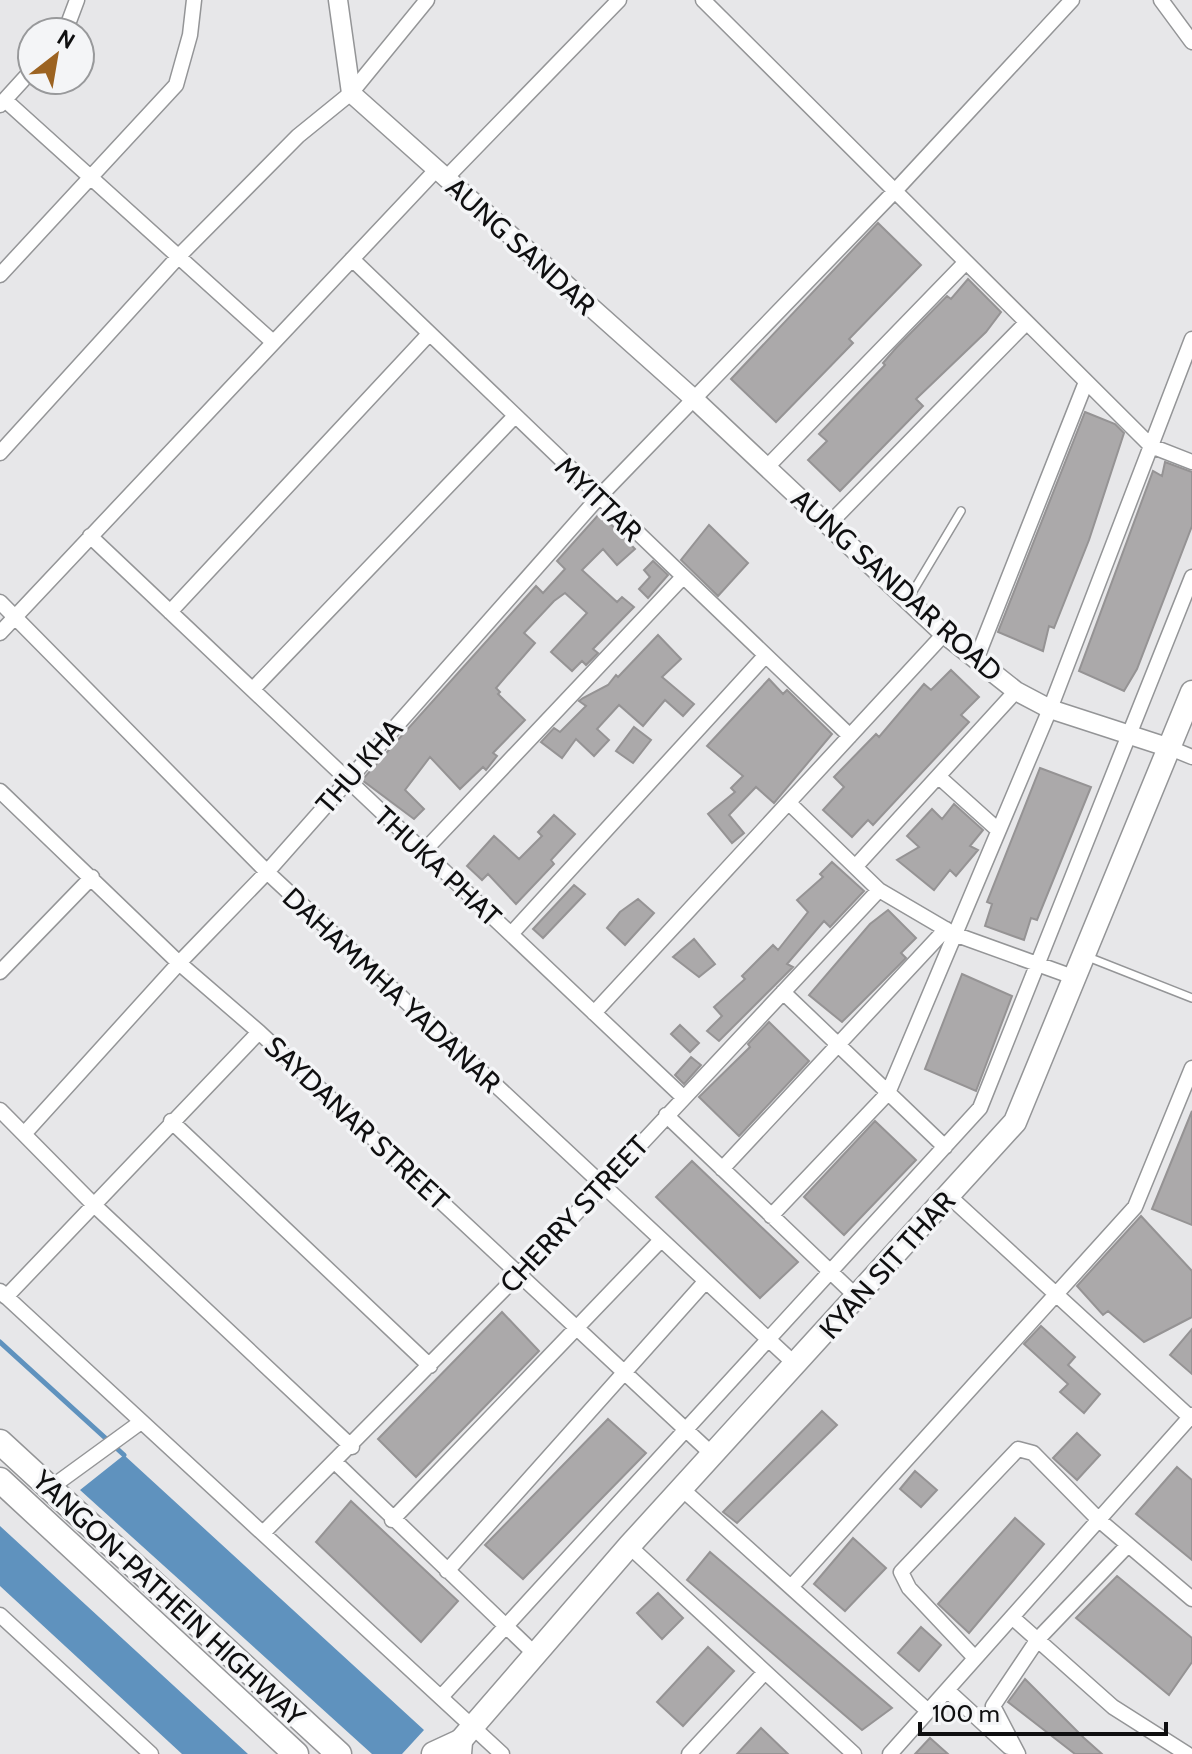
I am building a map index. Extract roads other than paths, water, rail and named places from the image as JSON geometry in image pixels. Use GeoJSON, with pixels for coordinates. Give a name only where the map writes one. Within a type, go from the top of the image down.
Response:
{"type":"FeatureCollection","features":[{"type":"Feature","properties":{"kind":"main road","name":"KYAN SIT THAR"},"geometry":{"type":"LineString","coordinates":[[460,1744],[629,1546],[1015,1122],[1192,692]]}},
{"type":"Feature","properties":{"kind":"main road","name":"YANGON-PATHEIN HIGHWAY"},"geometry":{"type":"LineString","coordinates":[[0,1442],[339,1754]]}},
{"type":"Feature","properties":{"kind":"main road","name":"YANGON-PATHEIN HIGHWAY"},"geometry":{"type":"LineString","coordinates":[[0,1480],[296,1754]]}},
{"type":"Feature","properties":{"kind":"main road"},"geometry":{"type":"LineString","coordinates":[[434,1754],[460,1744]]}},
{"type":"Feature","properties":{"kind":"street"},"geometry":{"type":"LineString","coordinates":[[0,275],[176,85],[190,35],[194,0]]}},
{"type":"Feature","properties":{"kind":"street"},"geometry":{"type":"LineString","coordinates":[[338,0],[351,93]]}},
{"type":"Feature","properties":{"kind":"street"},"geometry":{"type":"LineString","coordinates":[[0,453],[178,257],[298,136],[351,93],[427,0]]}},
{"type":"Feature","properties":{"kind":"street"},"geometry":{"type":"LineString","coordinates":[[0,633],[352,259],[619,0]]}},
{"type":"Feature","properties":{"kind":"street"},"geometry":{"type":"LineString","coordinates":[[703,0],[893,193],[1151,446],[1192,462]]}},
{"type":"Feature","properties":{"kind":"street","name":"THU KHA"},"geometry":{"type":"LineString","coordinates":[[24,1134],[179,963],[267,872],[345,780],[598,498],[893,193],[1072,0]]}},
{"type":"Feature","properties":{"kind":"street"},"geometry":{"type":"LineString","coordinates":[[1161,0],[1192,42]]}},
{"type":"Feature","properties":{"kind":"street","name":"AUNG SANDAR"},"geometry":{"type":"LineString","coordinates":[[351,93],[693,398]]}},
{"type":"Feature","properties":{"kind":"street"},"geometry":{"type":"LineString","coordinates":[[3,103],[273,342]]}},
{"type":"Feature","properties":{"kind":"street","name":"MYITTAR"},"geometry":{"type":"LineString","coordinates":[[352,259],[598,498],[850,736]]}},
{"type":"Feature","properties":{"kind":"street"},"geometry":{"type":"LineString","coordinates":[[767,467],[965,263]]}},
{"type":"Feature","properties":{"kind":"street"},"geometry":{"type":"LineString","coordinates":[[828,525],[1026,323]]}},
{"type":"Feature","properties":{"kind":"street"},"geometry":{"type":"LineString","coordinates":[[170,612],[429,334]]}},
{"type":"Feature","properties":{"kind":"street"},"geometry":{"type":"LineString","coordinates":[[771,1216],[888,1093],[950,932],[1050,709],[1192,339]]}},
{"type":"Feature","properties":{"kind":"street"},"geometry":{"type":"LineString","coordinates":[[976,660],[1086,382]]}},
{"type":"Feature","properties":{"kind":"street","name":"AUNG SANDAR ROAD"},"geometry":{"type":"LineString","coordinates":[[693,398],[944,634],[1016,691],[1050,709],[1170,748]]}},
{"type":"Feature","properties":{"kind":"street"},"geometry":{"type":"LineString","coordinates":[[253,689],[514,417]]}},
{"type":"Feature","properties":{"kind":"street","name":"THUKA PHAT"},"geometry":{"type":"LineString","coordinates":[[90,536],[683,1097]]}},
{"type":"Feature","properties":{"kind":"street"},"geometry":{"type":"LineString","coordinates":[[441,1697],[980,1108],[1192,577]]}},
{"type":"Feature","properties":{"kind":"street"},"geometry":{"type":"LineString","coordinates":[[424,851],[682,578]]}},
{"type":"Feature","properties":{"kind":"street","name":"DAHAMMHA YADANAR"},"geometry":{"type":"LineString","coordinates":[[0,602],[267,872],[796,1365]]}},
{"type":"Feature","properties":{"kind":"street"},"geometry":{"type":"LineString","coordinates":[[594,1013],[944,634]]}},
{"type":"Feature","properties":{"kind":"street"},"geometry":{"type":"LineString","coordinates":[[511,934],[765,656]]}},
{"type":"Feature","properties":{"kind":"street"},"geometry":{"type":"LineString","coordinates":[[856,866],[1016,691]]}},
{"type":"Feature","properties":{"kind":"street"},"geometry":{"type":"LineString","coordinates":[[1170,748],[1192,757]]}},
{"type":"Feature","properties":{"kind":"street"},"geometry":{"type":"LineString","coordinates":[[939,777],[998,830]]}},
{"type":"Feature","properties":{"kind":"street","name":"SAYDANAR STREET"},"geometry":{"type":"LineString","coordinates":[[0,791],[179,963],[259,1032],[713,1455]]}},
{"type":"Feature","properties":{"kind":"street"},"geometry":{"type":"LineString","coordinates":[[789,803],[879,890],[950,932],[1076,978]]}},
{"type":"Feature","properties":{"kind":"street"},"geometry":{"type":"LineString","coordinates":[[2,964],[92,877]]}},
{"type":"Feature","properties":{"kind":"street","name":"CHERRY STREET"},"geometry":{"type":"LineString","coordinates":[[263,1533],[352,1447],[519,1274],[879,890]]}},
{"type":"Feature","properties":{"kind":"street"},"geometry":{"type":"LineString","coordinates":[[722,1169],[950,932]]}},
{"type":"Feature","properties":{"kind":"street"},"geometry":{"type":"LineString","coordinates":[[783,992],[945,1147]]}},
{"type":"Feature","properties":{"kind":"street"},"geometry":{"type":"LineString","coordinates":[[259,1032],[3,1294],[441,1697],[460,1744],[502,1754]]}},
{"type":"Feature","properties":{"kind":"street"},"geometry":{"type":"LineString","coordinates":[[791,1587],[1135,1207],[1192,1068]]}},
{"type":"Feature","properties":{"kind":"street"},"geometry":{"type":"LineString","coordinates":[[0,1110],[93,1204],[352,1447]]}},
{"type":"Feature","properties":{"kind":"street"},"geometry":{"type":"LineString","coordinates":[[666,1115],[858,1298]]}},
{"type":"Feature","properties":{"kind":"street"},"geometry":{"type":"LineString","coordinates":[[171,1121],[430,1366]]}},
{"type":"Feature","properties":{"kind":"street"},"geometry":{"type":"LineString","coordinates":[[890,1754],[1191,1417],[949,1196]]}},
{"type":"Feature","properties":{"kind":"street"},"geometry":{"type":"LineString","coordinates":[[392,1520],[660,1241]]}},
{"type":"Feature","properties":{"kind":"street"},"geometry":{"type":"LineString","coordinates":[[447,1571],[705,1282]]}},
{"type":"Feature","properties":{"kind":"street"},"geometry":{"type":"LineString","coordinates":[[49,1489],[141,1422]]}},
{"type":"Feature","properties":{"kind":"street"},"geometry":{"type":"LineString","coordinates":[[975,1658],[909,1588],[901,1572],[1018,1449],[1033,1453],[1099,1520],[1192,1599]]}},
{"type":"Feature","properties":{"kind":"street"},"geometry":{"type":"LineString","coordinates":[[336,1463],[536,1655]]}},
{"type":"Feature","properties":{"kind":"street"},"geometry":{"type":"LineString","coordinates":[[682,1489],[928,1711]]}},
{"type":"Feature","properties":{"kind":"street"},"geometry":{"type":"LineString","coordinates":[[1017,1754],[993,1706],[1038,1639],[1128,1545]]}},
{"type":"Feature","properties":{"kind":"street"},"geometry":{"type":"LineString","coordinates":[[629,1546],[854,1754]]}},
{"type":"Feature","properties":{"kind":"street"},"geometry":{"type":"LineString","coordinates":[[0,1615],[151,1754]]}},
{"type":"Feature","properties":{"kind":"street"},"geometry":{"type":"LineString","coordinates":[[1013,1618],[1113,1707],[1187,1754]]}},
{"type":"Feature","properties":{"kind":"street"},"geometry":{"type":"LineString","coordinates":[[689,1754],[765,1672]]}},
{"type":"Feature","properties":{"kind":"street"},"geometry":{"type":"LineString","coordinates":[[947,1690],[1017,1754]]}},
{"type":"Feature","properties":{"kind":"lane"},"geometry":{"type":"LineString","coordinates":[[908,600],[961,511]]}},
{"type":"Feature","properties":{"kind":"lane"},"geometry":{"type":"LineString","coordinates":[[1085,956],[1192,998]]}},
{"type":"Feature","properties":{"kind":"water"},"geometry":{"type":"Polygon","coordinates":[[[124,1455],[424,1730],[402,1754],[372,1754],[80,1490],[124,1455]]]}},
{"type":"Feature","properties":{"kind":"water"},"geometry":{"type":"Polygon","coordinates":[[[0,1526],[248,1754],[182,1754],[0,1586],[0,1526]]]}},
{"type":"Feature","properties":{"kind":"waterway"},"geometry":{"type":"LineString","coordinates":[[0,1342],[124,1455]]}}]}
